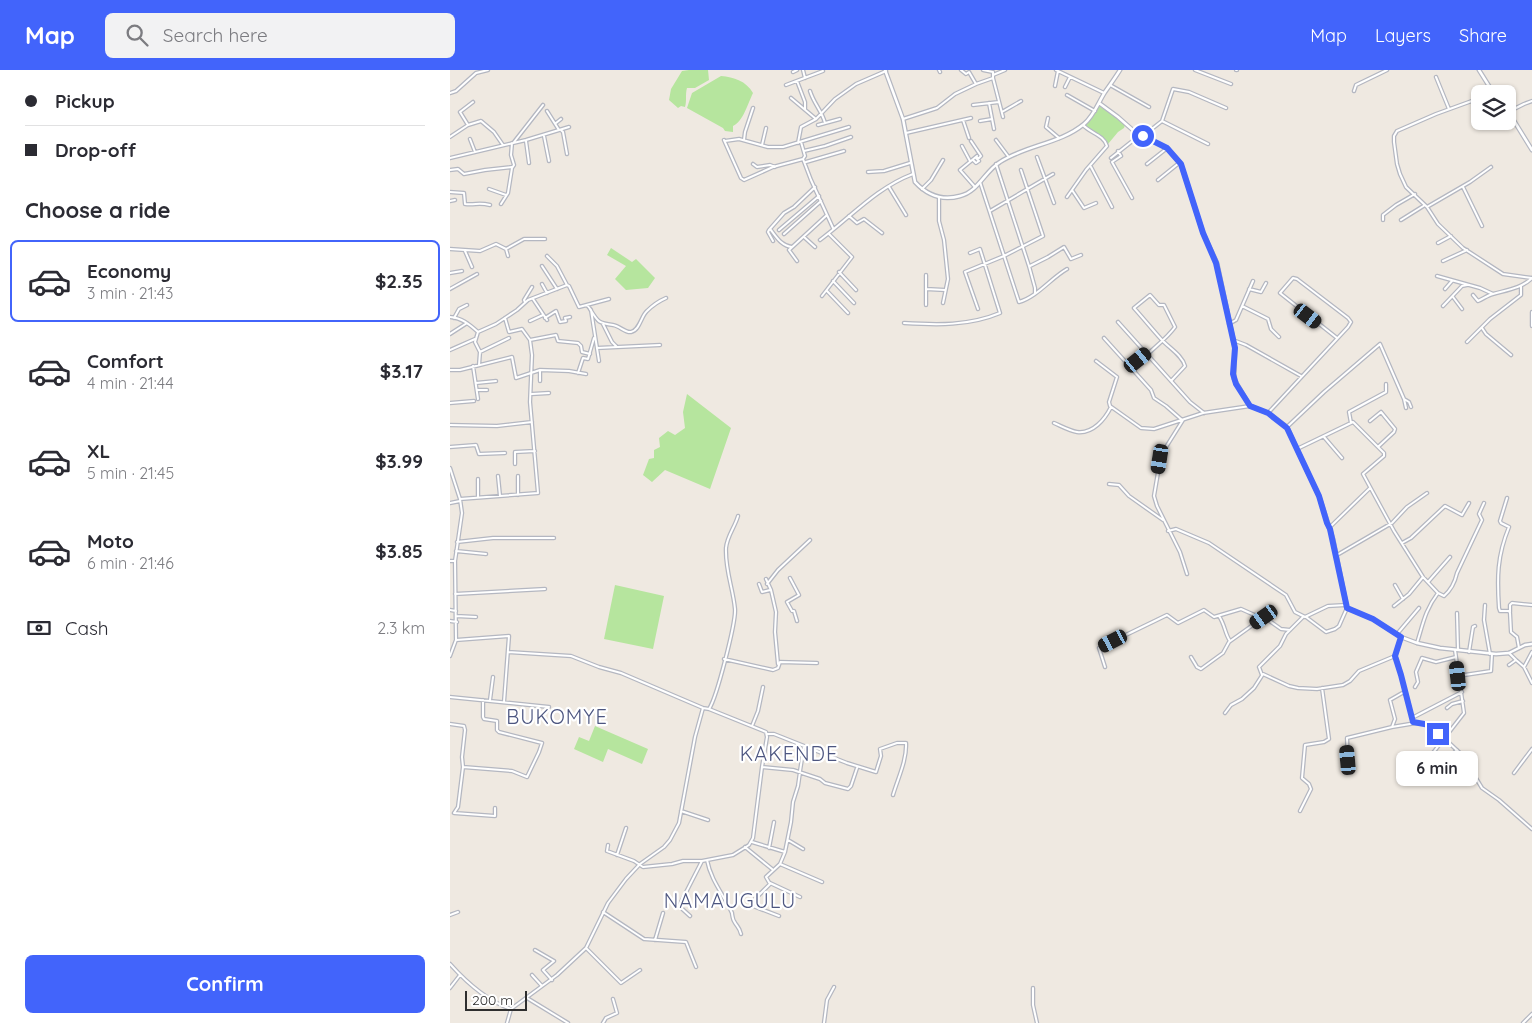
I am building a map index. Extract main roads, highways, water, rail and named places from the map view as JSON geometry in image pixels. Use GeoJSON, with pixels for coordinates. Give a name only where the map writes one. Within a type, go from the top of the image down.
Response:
{"type":"FeatureCollection","features":[{"type":"Feature","properties":{"kind":"district","name":"BUKOMYE"},"geometry":{"type":"Point","coordinates":[557,717]}},
{"type":"Feature","properties":{"kind":"district","name":"KAKENDE"},"geometry":{"type":"Point","coordinates":[789,754]}},
{"type":"Feature","properties":{"kind":"district","name":"NAMAUGULU"},"geometry":{"type":"Point","coordinates":[730,901]}}]}
